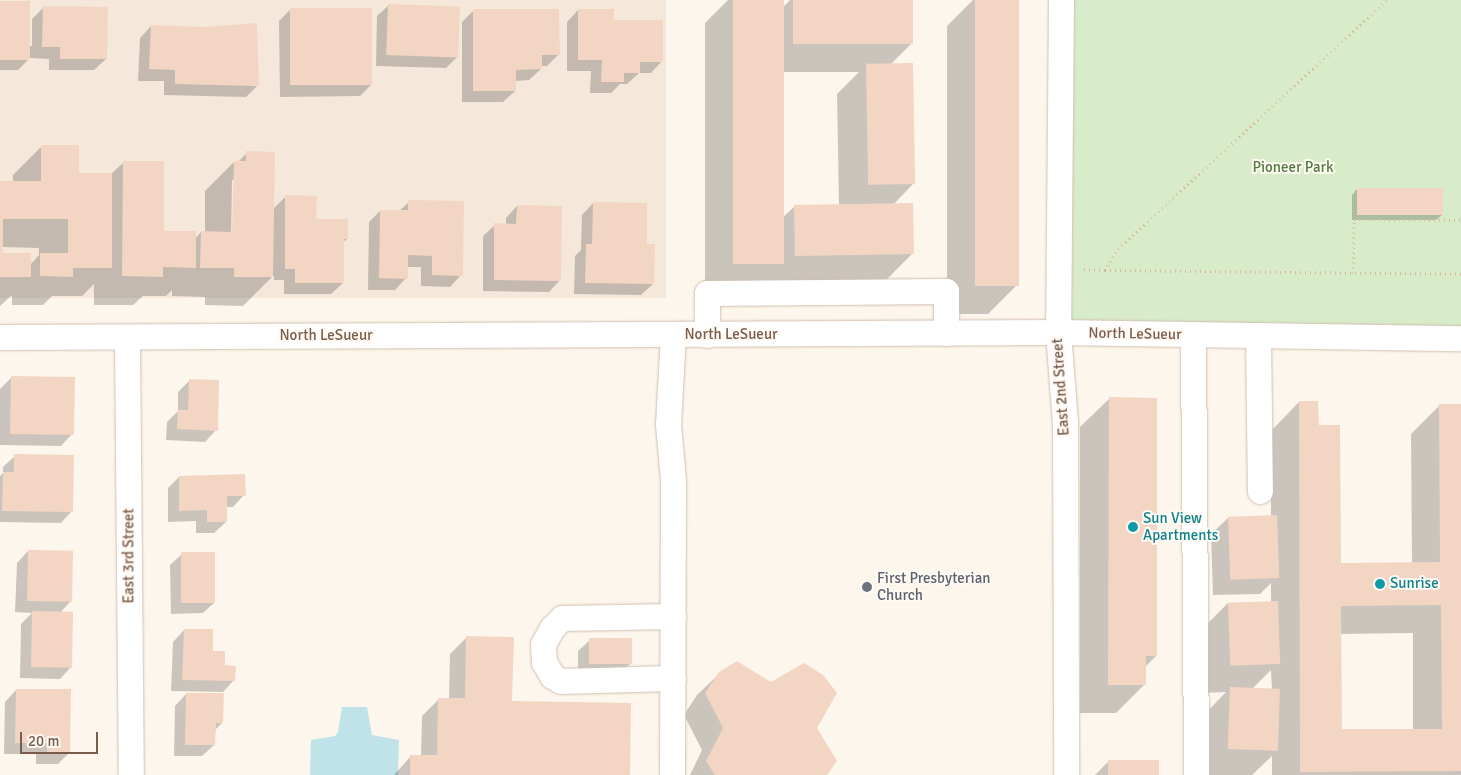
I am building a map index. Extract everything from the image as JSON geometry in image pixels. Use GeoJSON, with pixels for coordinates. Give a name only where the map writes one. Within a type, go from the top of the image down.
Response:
{"type":"FeatureCollection","features":[{"type":"Feature","properties":{"kind":"street","name":"East 2nd Street"},"geometry":{"type":"LineString","coordinates":[[1062,0],[1058,332],[1065,422],[1066,775]]}},
{"type":"Feature","properties":{"kind":"street"},"geometry":{"type":"LineString","coordinates":[[707,335],[707,293],[946,291],[946,333]]}},
{"type":"Feature","properties":{"kind":"street","name":"North LeSueur"},"geometry":{"type":"LineString","coordinates":[[0,337],[1058,332],[1461,338]]}},
{"type":"Feature","properties":{"kind":"street"},"geometry":{"type":"LineString","coordinates":[[672,775],[673,480],[668,424],[673,335]]}},
{"type":"Feature","properties":{"kind":"street"},"geometry":{"type":"LineString","coordinates":[[1193,335],[1196,775]]}},
{"type":"Feature","properties":{"kind":"street"},"geometry":{"type":"LineString","coordinates":[[1258,335],[1260,491]]}},
{"type":"Feature","properties":{"kind":"street","name":"East 3rd Street"},"geometry":{"type":"LineString","coordinates":[[127,337],[131,775]]}},
{"type":"Feature","properties":{"kind":"street"},"geometry":{"type":"LineString","coordinates":[[673,616],[562,618],[552,628],[543,644],[544,662],[552,676],[561,681],[673,678]]}},
{"type":"Feature","properties":{"kind":"path"},"geometry":{"type":"LineString","coordinates":[[1105,270],[1118,249],[1387,0]]}},
{"type":"Feature","properties":{"kind":"path"},"geometry":{"type":"LineString","coordinates":[[1354,273],[1354,219],[1461,220]]}},
{"type":"Feature","properties":{"kind":"path"},"geometry":{"type":"LineString","coordinates":[[1058,268],[1461,274]]}},
{"type":"Feature","properties":{"kind":"shaded area"},"geometry":{"type":"Polygon","coordinates":[[[0,0],[666,0],[666,298],[0,298],[0,0]]]}},
{"type":"Feature","properties":{"kind":"green space","name":"Pioneer Park"},"geometry":{"type":"Polygon","coordinates":[[[1061,0],[1461,0],[1461,338],[1091,333],[1058,312],[1061,0]]]}},
{"type":"Feature","properties":{"kind":"water"},"geometry":{"type":"Polygon","coordinates":[[[342,707],[367,707],[372,735],[399,740],[398,775],[310,775],[311,740],[335,736],[338,732],[342,707]]]}},
{"type":"Feature","properties":{"kind":"building"},"geometry":{"type":"Polygon","coordinates":[[[733,0],[784,0],[784,264],[733,264],[733,0]]]}},
{"type":"Feature","properties":{"kind":"building"},"geometry":{"type":"Polygon","coordinates":[[[793,0],[913,0],[913,44],[793,44],[793,0]]]}},
{"type":"Feature","properties":{"kind":"building"},"geometry":{"type":"Polygon","coordinates":[[[975,0],[1019,0],[1019,286],[975,286],[975,0]]]}},
{"type":"Feature","properties":{"kind":"building"},"geometry":{"type":"Polygon","coordinates":[[[0,1],[30,1],[30,60],[0,60],[0,1]]]}},
{"type":"Feature","properties":{"kind":"building"},"geometry":{"type":"Polygon","coordinates":[[[388,4],[460,7],[458,57],[386,55],[388,4]]]}},
{"type":"Feature","properties":{"kind":"building"},"geometry":{"type":"Polygon","coordinates":[[[43,6],[108,7],[107,59],[60,59],[60,47],[42,47],[43,6]]]}},
{"type":"Feature","properties":{"kind":"building"},"geometry":{"type":"Polygon","coordinates":[[[290,8],[372,8],[372,85],[290,85],[290,8]]]}},
{"type":"Feature","properties":{"kind":"building"},"geometry":{"type":"Polygon","coordinates":[[[473,9],[559,9],[560,55],[542,55],[542,69],[516,70],[516,91],[473,91],[473,9]]]}},
{"type":"Feature","properties":{"kind":"building"},"geometry":{"type":"Polygon","coordinates":[[[578,9],[614,9],[614,20],[663,20],[663,62],[640,62],[640,73],[624,73],[624,82],[601,82],[602,60],[578,60],[578,9]]]}},
{"type":"Feature","properties":{"kind":"building"},"geometry":{"type":"Polygon","coordinates":[[[257,23],[259,86],[175,84],[175,70],[149,69],[151,25],[204,27],[257,23]]]}},
{"type":"Feature","properties":{"kind":"building"},"geometry":{"type":"Polygon","coordinates":[[[913,63],[915,184],[868,185],[866,64],[913,63]]]}},
{"type":"Feature","properties":{"kind":"building"},"geometry":{"type":"Polygon","coordinates":[[[41,145],[79,145],[79,173],[112,173],[112,268],[73,268],[73,277],[40,276],[40,253],[68,253],[68,219],[3,219],[3,253],[31,253],[31,277],[0,277],[0,181],[41,181],[41,145]]]}},
{"type":"Feature","properties":{"kind":"building"},"geometry":{"type":"Polygon","coordinates":[[[246,151],[275,152],[273,277],[234,277],[234,268],[200,268],[201,231],[232,232],[234,161],[246,161],[246,151]]]}},
{"type":"Feature","properties":{"kind":"building"},"geometry":{"type":"Polygon","coordinates":[[[123,161],[164,161],[164,231],[196,231],[196,268],[163,267],[163,277],[122,276],[123,161]]]}},
{"type":"Feature","properties":{"kind":"building"},"geometry":{"type":"Polygon","coordinates":[[[1357,188],[1443,188],[1443,215],[1357,215],[1357,188]]]}},
{"type":"Feature","properties":{"kind":"building"},"geometry":{"type":"Polygon","coordinates":[[[285,195],[317,196],[316,219],[348,219],[348,239],[344,239],[344,283],[295,283],[295,269],[285,269],[285,195]]]}},
{"type":"Feature","properties":{"kind":"building"},"geometry":{"type":"Polygon","coordinates":[[[408,200],[464,201],[463,276],[432,275],[432,256],[408,255],[408,279],[379,278],[380,210],[408,210],[408,200]]]}},
{"type":"Feature","properties":{"kind":"building"},"geometry":{"type":"Polygon","coordinates":[[[593,202],[647,203],[647,244],[655,244],[654,284],[585,283],[586,244],[592,244],[593,202]]]}},
{"type":"Feature","properties":{"kind":"building"},"geometry":{"type":"Polygon","coordinates":[[[913,203],[914,254],[795,256],[794,205],[913,203]]]}},
{"type":"Feature","properties":{"kind":"building"},"geometry":{"type":"Polygon","coordinates":[[[517,205],[562,206],[561,281],[494,280],[494,223],[516,224],[517,205]]]}},
{"type":"Feature","properties":{"kind":"building"},"geometry":{"type":"Polygon","coordinates":[[[11,376],[75,377],[74,435],[10,434],[11,376]]]}},
{"type":"Feature","properties":{"kind":"building"},"geometry":{"type":"Polygon","coordinates":[[[189,379],[219,380],[218,431],[177,429],[178,410],[188,410],[189,379]]]}},
{"type":"Feature","properties":{"kind":"building","name":"Sun View Apartments"},"geometry":{"type":"Polygon","coordinates":[[[1109,397],[1157,398],[1157,656],[1146,656],[1146,685],[1108,685],[1109,397]]]}},
{"type":"Feature","properties":{"kind":"building","name":"Sunrise"},"geometry":{"type":"Polygon","coordinates":[[[1299,401],[1318,401],[1319,425],[1340,425],[1341,563],[1440,562],[1439,404],[1461,404],[1461,771],[1300,772],[1299,401]],[[1441,605],[1341,606],[1342,729],[1442,729],[1441,605]]]}},
{"type":"Feature","properties":{"kind":"building"},"geometry":{"type":"Polygon","coordinates":[[[14,454],[74,455],[73,512],[2,511],[3,472],[14,472],[14,454]]]}},
{"type":"Feature","properties":{"kind":"building"},"geometry":{"type":"Polygon","coordinates":[[[245,474],[246,496],[227,496],[227,522],[207,522],[207,510],[179,511],[179,476],[245,474]]]}},
{"type":"Feature","properties":{"kind":"building"},"geometry":{"type":"Polygon","coordinates":[[[1277,515],[1279,578],[1230,580],[1228,517],[1277,515]]]}},
{"type":"Feature","properties":{"kind":"building"},"geometry":{"type":"Polygon","coordinates":[[[28,550],[73,551],[72,602],[27,601],[28,550]]]}},
{"type":"Feature","properties":{"kind":"building"},"geometry":{"type":"Polygon","coordinates":[[[181,552],[215,552],[215,603],[181,603],[181,552]]]}},
{"type":"Feature","properties":{"kind":"building"},"geometry":{"type":"Polygon","coordinates":[[[1278,601],[1280,664],[1230,666],[1228,603],[1278,601]]]}},
{"type":"Feature","properties":{"kind":"building"},"geometry":{"type":"Polygon","coordinates":[[[32,611],[73,612],[72,668],[31,667],[32,611]]]}},
{"type":"Feature","properties":{"kind":"building"},"geometry":{"type":"Polygon","coordinates":[[[184,629],[213,629],[213,651],[225,651],[225,665],[236,666],[235,681],[182,680],[184,629]]]}},
{"type":"Feature","properties":{"kind":"building"},"geometry":{"type":"Polygon","coordinates":[[[466,636],[514,637],[512,701],[631,703],[630,775],[410,775],[410,755],[437,755],[438,698],[465,698],[466,636]]]}},
{"type":"Feature","properties":{"kind":"building"},"geometry":{"type":"Polygon","coordinates":[[[589,638],[632,638],[632,664],[589,664],[589,638]]]}},
{"type":"Feature","properties":{"kind":"building"},"geometry":{"type":"Polygon","coordinates":[[[737,661],[771,682],[804,663],[823,675],[837,693],[817,728],[837,761],[827,775],[715,775],[706,761],[723,728],[705,693],[719,672],[737,661]]]}},
{"type":"Feature","properties":{"kind":"building"},"geometry":{"type":"Polygon","coordinates":[[[1230,687],[1280,689],[1278,751],[1228,749],[1230,687]]]}},
{"type":"Feature","properties":{"kind":"building"},"geometry":{"type":"Polygon","coordinates":[[[16,689],[71,689],[70,753],[47,753],[47,743],[15,743],[16,689]]]}},
{"type":"Feature","properties":{"kind":"building"},"geometry":{"type":"Polygon","coordinates":[[[186,693],[224,693],[223,723],[216,723],[215,745],[185,745],[186,693]]]}},
{"type":"Feature","properties":{"kind":"building"},"geometry":{"type":"Polygon","coordinates":[[[1108,760],[1159,760],[1159,775],[1108,775],[1108,760]]]}},
{"type":"Feature","properties":{"kind":"place","name":"Sun View Apartments"},"geometry":{"type":"Point","coordinates":[1133,527]}},
{"type":"Feature","properties":{"kind":"place","name":"Sunrise"},"geometry":{"type":"Point","coordinates":[1380,584]}},
{"type":"Feature","properties":{"kind":"place","name":"First Presbyterian Church"},"geometry":{"type":"Point","coordinates":[867,587]}}]}
